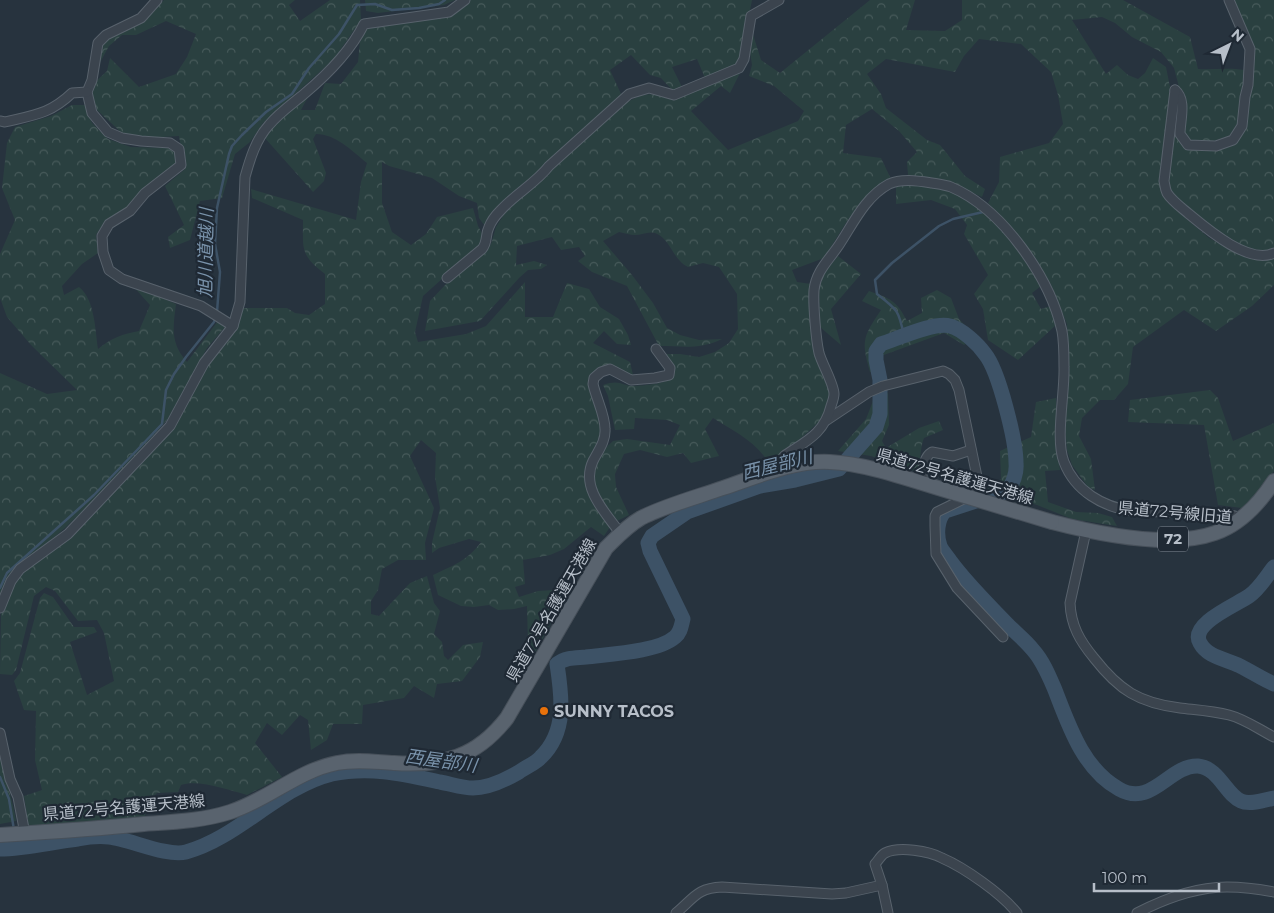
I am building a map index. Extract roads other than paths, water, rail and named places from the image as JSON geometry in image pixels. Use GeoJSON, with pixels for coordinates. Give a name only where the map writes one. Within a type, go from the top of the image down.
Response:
{"type":"FeatureCollection","features":[{"type":"Feature","properties":{"kind":"main road","name":"県道72号名護運天港線"},"geometry":{"type":"LineString","coordinates":[[13,834],[208,818],[242,808],[304,773],[335,763],[369,761],[415,764],[437,762],[471,752],[486,741],[508,718],[568,616],[596,563],[606,548],[620,533],[651,514],[787,468],[819,462],[835,462],[865,467],[1086,531],[1154,539],[1188,539],[1214,534],[1243,518],[1274,482]]}},
{"type":"Feature","properties":{"kind":"street"},"geometry":{"type":"LineString","coordinates":[[157,0],[141,18],[106,35],[98,43],[92,80],[88,92],[92,113],[108,132],[122,138],[170,143],[178,149],[181,165],[145,193],[130,211],[109,224],[102,236],[103,252],[109,270],[122,279],[200,306],[233,326]]}},
{"type":"Feature","properties":{"kind":"street"},"geometry":{"type":"LineString","coordinates":[[0,608],[11,581],[20,570],[68,534],[170,426],[204,363],[233,326],[240,302],[245,177],[257,142],[268,126],[332,69],[354,42],[364,24],[449,12],[465,0]]}},
{"type":"Feature","properties":{"kind":"street"},"geometry":{"type":"LineString","coordinates":[[446,278],[486,244],[488,228],[498,212],[514,196],[543,174],[549,166],[629,94],[648,88],[674,95],[739,68],[744,59],[751,16],[778,0]]}},
{"type":"Feature","properties":{"kind":"street"},"geometry":{"type":"LineString","coordinates":[[1229,0],[1250,49],[1248,86],[1242,126],[1233,140],[1216,146],[1188,145],[1180,134],[1182,104],[1179,93],[1175,90],[1164,181],[1167,193],[1215,236],[1245,251],[1270,255],[1274,253]]}},
{"type":"Feature","properties":{"kind":"street"},"geometry":{"type":"LineString","coordinates":[[0,120],[5,122],[51,110],[72,92],[88,92]]}},
{"type":"Feature","properties":{"kind":"street","name":"県道72号線旧道"},"geometry":{"type":"LineString","coordinates":[[787,468],[784,456],[812,438],[823,426],[827,420],[834,394],[819,352],[814,289],[818,275],[839,246],[856,216],[875,195],[889,184],[898,181],[918,181],[950,186],[982,204],[1001,222],[1030,260],[1056,309],[1062,333],[1064,368],[1060,446],[1064,462],[1081,487],[1103,504],[1117,509],[1227,514],[1243,518]]}},
{"type":"Feature","properties":{"kind":"street"},"geometry":{"type":"LineString","coordinates":[[620,533],[595,498],[591,486],[589,470],[605,439],[606,428],[593,384],[594,378],[600,372],[610,369],[632,380],[669,375],[670,368],[656,349]]}},
{"type":"Feature","properties":{"kind":"street"},"geometry":{"type":"LineString","coordinates":[[827,420],[868,392],[884,386],[942,371],[949,374],[955,380],[959,390],[980,491],[937,512],[935,516],[936,554],[957,588],[1003,637]]}},
{"type":"Feature","properties":{"kind":"street"},"geometry":{"type":"LineString","coordinates":[[921,483],[925,460],[929,453],[953,456],[971,450]]}},
{"type":"Feature","properties":{"kind":"street"},"geometry":{"type":"LineString","coordinates":[[1086,531],[1070,603],[1071,615],[1080,641],[1112,680],[1127,692],[1155,704],[1231,715],[1274,737]]}},
{"type":"Feature","properties":{"kind":"street"},"geometry":{"type":"LineString","coordinates":[[0,733],[10,779],[18,797],[13,834]]}},
{"type":"Feature","properties":{"kind":"street"},"geometry":{"type":"LineString","coordinates":[[888,913],[882,885],[874,864],[884,853],[900,850],[915,850],[942,857],[995,892],[1010,904],[1017,913]]}},
{"type":"Feature","properties":{"kind":"street"},"geometry":{"type":"LineString","coordinates":[[680,912],[700,891],[707,888],[722,887],[832,894],[882,885]]}},
{"type":"Feature","properties":{"kind":"street"},"geometry":{"type":"LineString","coordinates":[[1137,913],[1165,900],[1205,888],[1227,887],[1274,892]]}},
{"type":"Feature","properties":{"kind":"waterway","name":"旭川道越川"},"geometry":{"type":"LineString","coordinates":[[0,588],[7,573],[94,495],[162,424],[166,390],[174,374],[214,322],[217,312],[220,272],[215,244],[217,208],[232,146],[266,112],[292,94],[309,68],[339,34],[357,5],[375,4],[392,10],[419,8],[439,4],[445,0]]}},
{"type":"Feature","properties":{"kind":"waterway"},"geometry":{"type":"LineString","coordinates":[[904,336],[899,316],[877,294],[875,280],[892,263],[939,226],[953,219],[983,212]]}},
{"type":"Feature","properties":{"kind":"waterway","name":"西屋部川"},"geometry":{"type":"LineString","coordinates":[[0,849],[20,848],[86,838],[109,837],[169,852],[186,852],[223,836],[294,790],[332,774],[360,771],[386,772],[473,788],[491,785],[514,775],[539,759],[555,737],[561,714],[557,664],[571,658],[646,649],[667,642],[678,633],[683,619],[650,551],[648,543],[652,536],[687,512],[760,486],[839,469],[876,427],[880,414],[880,380],[876,351],[881,344],[916,331],[943,325],[960,330],[969,337],[982,350],[990,363],[996,375],[1006,407],[1013,439],[1016,471],[1007,491],[945,511],[940,518],[938,527],[940,546],[972,587],[1037,654],[1046,669],[1072,732],[1087,758],[1106,780],[1119,789],[1131,793],[1151,790],[1178,772],[1188,767],[1198,766],[1211,771],[1241,801],[1253,802],[1274,798]]}},
{"type":"Feature","properties":{"kind":"waterway","name":"西屋部川"},"geometry":{"type":"LineString","coordinates":[[1274,567],[1253,593],[1207,622],[1198,636],[1203,648],[1208,652],[1274,684]]}},
{"type":"Feature","properties":{"kind":"waterway","name":"旭川道越川"},"geometry":{"type":"LineString","coordinates":[[0,777],[9,799],[14,830]]}},
{"type":"Feature","properties":{"kind":"waterway","name":"旭川道越川"},"geometry":{"type":"LineString","coordinates":[[16,838],[17,849]]}},
{"type":"Feature","properties":{"kind":"place","name":"SUNNY TACOS"},"geometry":{"type":"Point","coordinates":[544,711]}}]}
